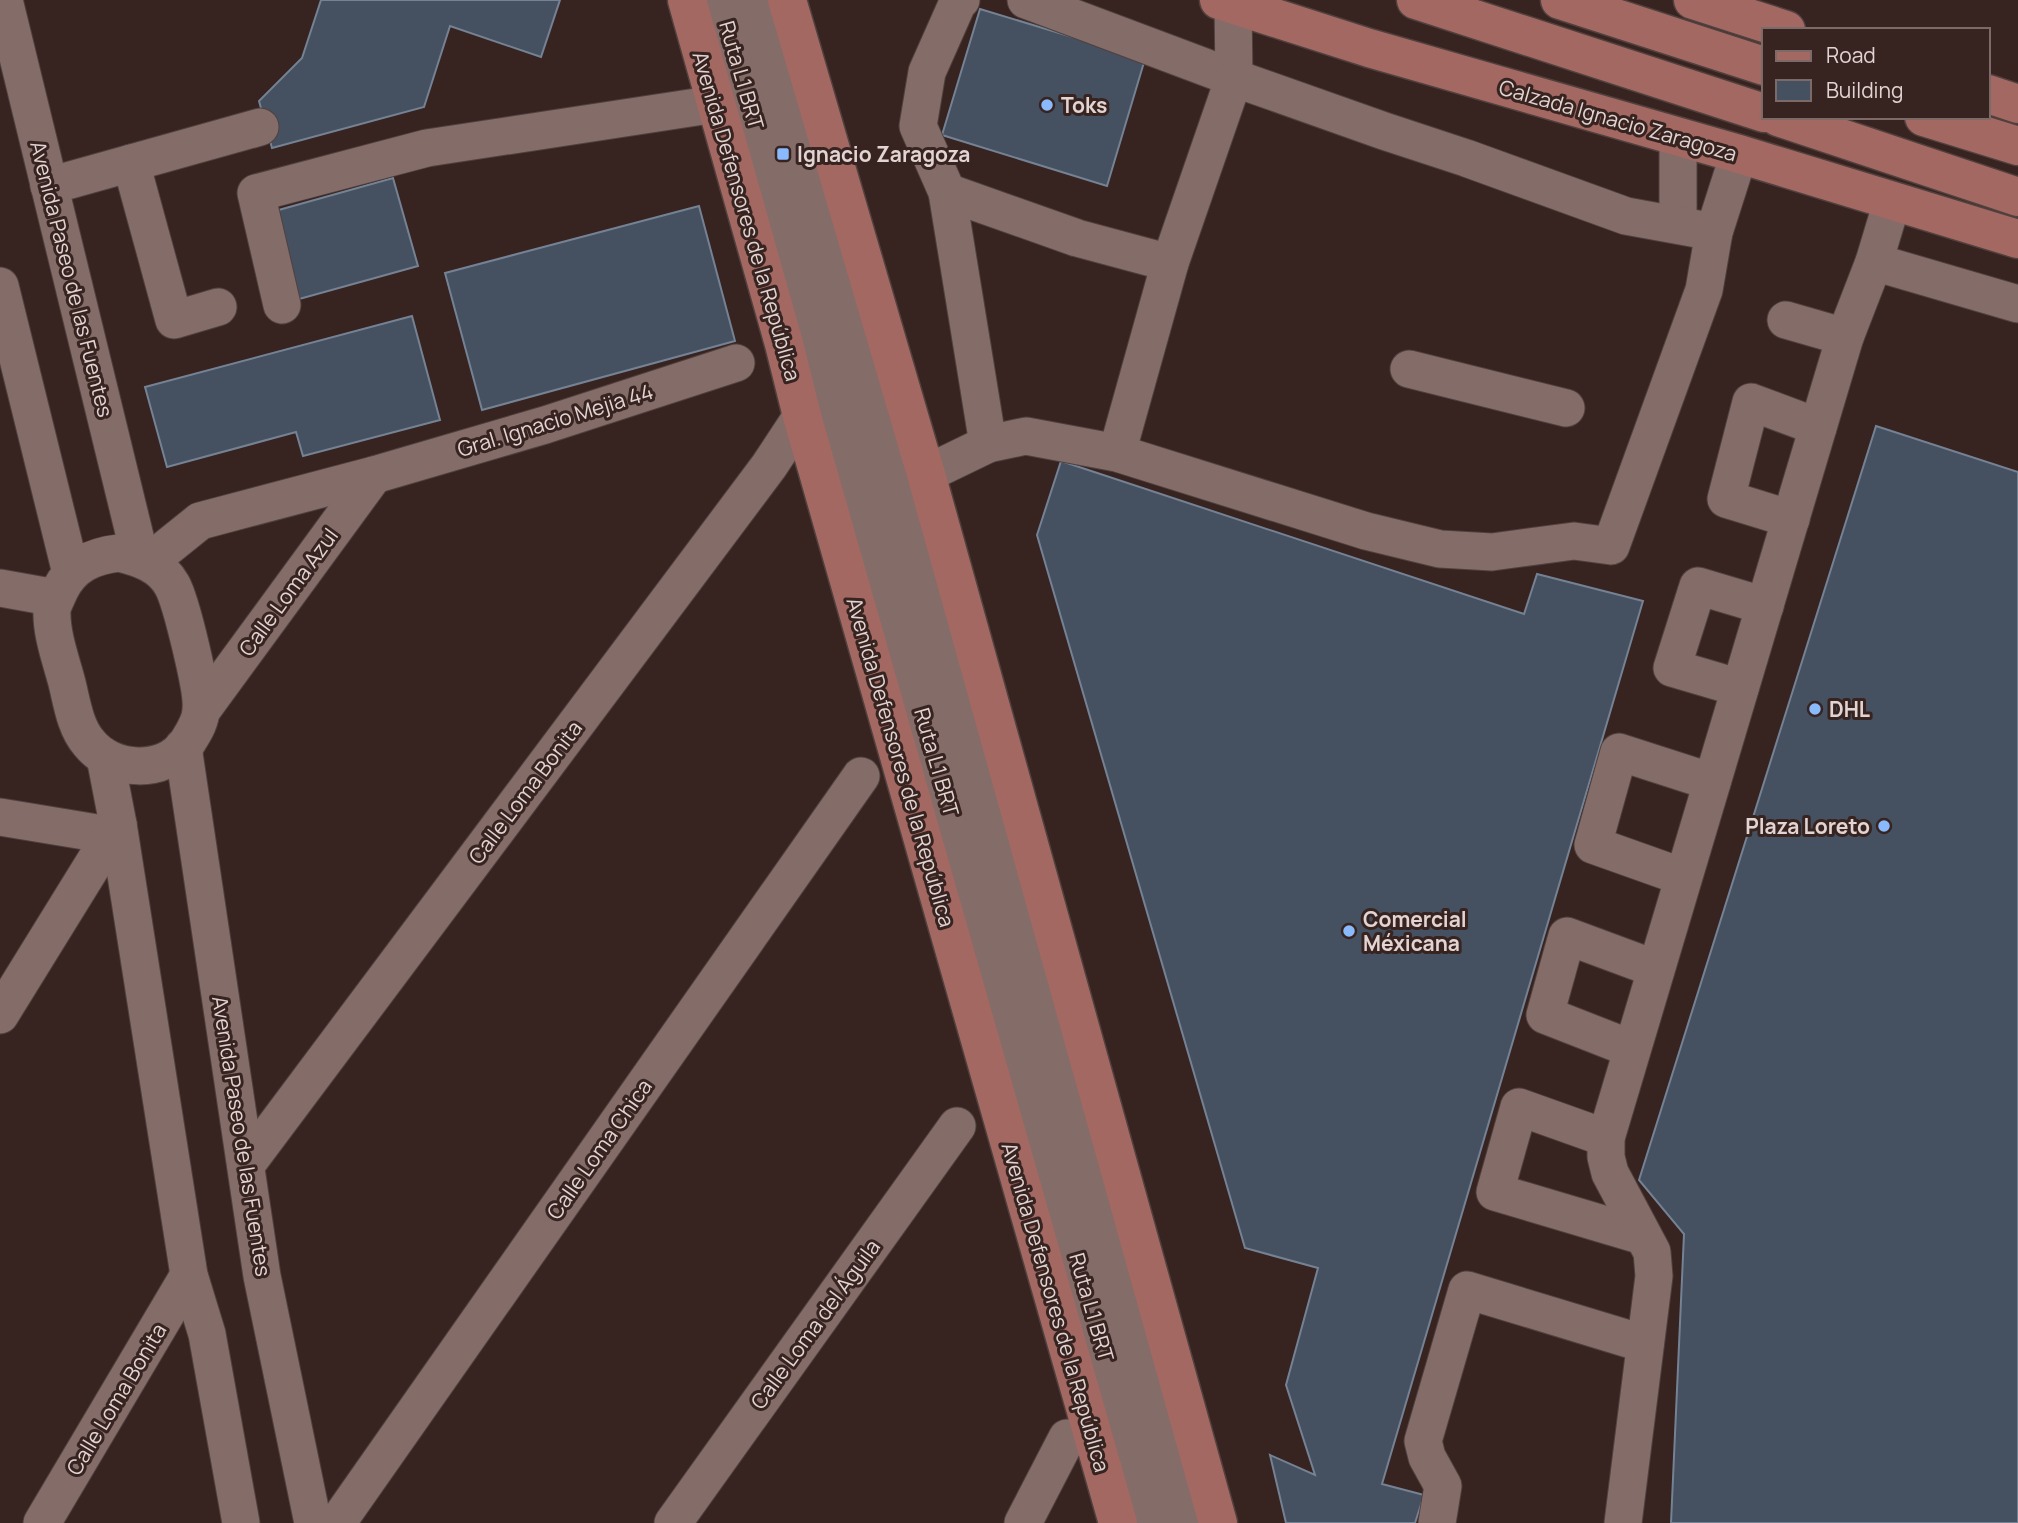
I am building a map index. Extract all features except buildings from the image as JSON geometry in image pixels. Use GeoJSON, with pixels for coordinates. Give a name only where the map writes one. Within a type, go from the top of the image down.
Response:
{"type":"FeatureCollection","features":[{"type":"Feature","properties":{"kind":"main road","name":"Avenida Defensores de la República"},"geometry":{"type":"LineString","coordinates":[[687,0],[802,416],[1118,1523]]}},
{"type":"Feature","properties":{"kind":"main road"},"geometry":{"type":"LineString","coordinates":[[787,0],[926,474],[1218,1523]]}},
{"type":"Feature","properties":{"kind":"main road"},"geometry":{"type":"LineString","coordinates":[[805,64],[816,0]]}},
{"type":"Feature","properties":{"kind":"main road"},"geometry":{"type":"LineString","coordinates":[[1416,0],[1762,112]]}},
{"type":"Feature","properties":{"kind":"main road"},"geometry":{"type":"LineString","coordinates":[[1560,0],[1762,65]]}},
{"type":"Feature","properties":{"kind":"main road"},"geometry":{"type":"LineString","coordinates":[[1693,0],[1780,28]]}},
{"type":"Feature","properties":{"kind":"main road","name":"Calzada Ignacio Zaragoza"},"geometry":{"type":"LineString","coordinates":[[1226,2],[1369,48],[2018,239]]}},
{"type":"Feature","properties":{"kind":"main road"},"geometry":{"type":"LineString","coordinates":[[1990,95],[2018,104]]}},
{"type":"Feature","properties":{"kind":"main road"},"geometry":{"type":"LineString","coordinates":[[1784,119],[2018,197]]}},
{"type":"Feature","properties":{"kind":"main road"},"geometry":{"type":"LineString","coordinates":[[1930,119],[2018,146]]}},
{"type":"Feature","properties":{"kind":"street","name":"Avenida Paseo de las Fuentes"},"geometry":{"type":"LineString","coordinates":[[4,0],[144,560]]}},
{"type":"Feature","properties":{"kind":"street","name":"Ruta L1 BRT"},"geometry":{"type":"LineString","coordinates":[[721,0],[1153,1523]]}},
{"type":"Feature","properties":{"kind":"street","name":"Ruta L1 BRT"},"geometry":{"type":"LineString","coordinates":[[754,0],[1184,1523]]}},
{"type":"Feature","properties":{"kind":"street"},"geometry":{"type":"LineString","coordinates":[[961,0],[927,72],[918,126],[947,192],[988,444]]}},
{"type":"Feature","properties":{"kind":"street"},"geometry":{"type":"LineString","coordinates":[[1026,0],[1234,78],[1626,216],[1713,232]]}},
{"type":"Feature","properties":{"kind":"street"},"geometry":{"type":"LineString","coordinates":[[1117,453],[1170,263],[1234,78],[1226,2]]}},
{"type":"Feature","properties":{"kind":"street"},"geometry":{"type":"LineString","coordinates":[[282,305],[256,193],[427,148],[716,104]]}},
{"type":"Feature","properties":{"kind":"street"},"geometry":{"type":"LineString","coordinates":[[49,187],[260,127]]}},
{"type":"Feature","properties":{"kind":"street"},"geometry":{"type":"LineString","coordinates":[[1678,137],[1678,225]]}},
{"type":"Feature","properties":{"kind":"street"},"geometry":{"type":"LineString","coordinates":[[926,474],[988,444],[1026,436],[1117,453],[1366,531],[1440,549],[1492,552],[1574,541],[1611,546],[1704,290],[1713,232],[1739,155]]}},
{"type":"Feature","properties":{"kind":"street"},"geometry":{"type":"LineString","coordinates":[[131,163],[174,320],[218,307]]}},
{"type":"Feature","properties":{"kind":"street"},"geometry":{"type":"LineString","coordinates":[[947,192],[1077,238],[1170,263]]}},
{"type":"Feature","properties":{"kind":"street"},"geometry":{"type":"LineString","coordinates":[[1623,1523],[1654,1276],[1652,1252],[1610,1173],[1606,1157],[1606,1138],[1845,337],[1874,262],[1892,202]]}},
{"type":"Feature","properties":{"kind":"street"},"geometry":{"type":"LineString","coordinates":[[1874,262],[2018,304]]}},
{"type":"Feature","properties":{"kind":"street"},"geometry":{"type":"LineString","coordinates":[[0,286],[63,586]]}},
{"type":"Feature","properties":{"kind":"street"},"geometry":{"type":"LineString","coordinates":[[1786,320],[1845,337]]}},
{"type":"Feature","properties":{"kind":"street","name":"Gral. Ignacio Mejia 44"},"geometry":{"type":"LineString","coordinates":[[144,560],[200,521],[374,475],[545,425],[736,363]]}},
{"type":"Feature","properties":{"kind":"street"},"geometry":{"type":"LineString","coordinates":[[1409,369],[1566,408]]}},
{"type":"Feature","properties":{"kind":"street"},"geometry":{"type":"LineString","coordinates":[[1791,519],[1726,499],[1751,402],[1818,426]]}},
{"type":"Feature","properties":{"kind":"street","name":"Calle Loma Bonita"},"geometry":{"type":"LineString","coordinates":[[246,1165],[769,466],[802,416]]}},
{"type":"Feature","properties":{"kind":"street","name":"Calle Loma Azul"},"geometry":{"type":"LineString","coordinates":[[202,710],[374,475]]}},
{"type":"Feature","properties":{"kind":"street"},"geometry":{"type":"LineString","coordinates":[[119,553],[144,560],[172,584],[179,604],[202,710],[195,730],[183,747],[166,760],[146,766],[125,765],[105,757],[89,743],[78,725],[55,639],[52,608],[63,586],[80,565],[99,556],[119,553]]}},
{"type":"Feature","properties":{"kind":"street"},"geometry":{"type":"LineString","coordinates":[[0,588],[63,586]]}},
{"type":"Feature","properties":{"kind":"street"},"geometry":{"type":"LineString","coordinates":[[1740,688],[1672,668],[1698,586],[1765,606]]}},
{"type":"Feature","properties":{"kind":"street","name":"Avenida Paseo de las Fuentes"},"geometry":{"type":"LineString","coordinates":[[183,747],[262,1276],[313,1523]]}},
{"type":"Feature","properties":{"kind":"street"},"geometry":{"type":"LineString","coordinates":[[1683,877],[1592,845],[1619,752],[1712,782]]}},
{"type":"Feature","properties":{"kind":"street"},"geometry":{"type":"LineString","coordinates":[[105,757],[113,829],[189,1275],[207,1334],[241,1523]]}},
{"type":"Feature","properties":{"kind":"street","name":"Calle Loma Chica"},"geometry":{"type":"LineString","coordinates":[[337,1523],[861,775]]}},
{"type":"Feature","properties":{"kind":"street"},"geometry":{"type":"LineString","coordinates":[[0,817],[113,829]]}},
{"type":"Feature","properties":{"kind":"street"},"geometry":{"type":"LineString","coordinates":[[0,1015],[113,829]]}},
{"type":"Feature","properties":{"kind":"street"},"geometry":{"type":"LineString","coordinates":[[1632,1049],[1545,1015],[1567,936],[1656,970]]}},
{"type":"Feature","properties":{"kind":"street"},"geometry":{"type":"LineString","coordinates":[[1606,1138],[1519,1107],[1495,1192],[1643,1236]]}},
{"type":"Feature","properties":{"kind":"street","name":"Calle Loma del Águila"},"geometry":{"type":"LineString","coordinates":[[673,1523],[957,1126]]}},
{"type":"Feature","properties":{"kind":"street","name":"Calle Loma Bonita"},"geometry":{"type":"LineString","coordinates":[[42,1523],[189,1275]]}},
{"type":"Feature","properties":{"kind":"street"},"geometry":{"type":"LineString","coordinates":[[1437,1523],[1443,1486],[1427,1458],[1423,1441],[1466,1290],[1645,1344]]}},
{"type":"Feature","properties":{"kind":"street"},"geometry":{"type":"LineString","coordinates":[[1023,1523],[1067,1438]]}},
{"type":"Feature","properties":{"kind":"place","name":"Toks"},"geometry":{"type":"Point","coordinates":[1047,105]}},
{"type":"Feature","properties":{"kind":"place","name":"Ignacio Zaragoza"},"geometry":{"type":"Point","coordinates":[783,154]}},
{"type":"Feature","properties":{"kind":"place","name":"DHL"},"geometry":{"type":"Point","coordinates":[1815,709]}},
{"type":"Feature","properties":{"kind":"place","name":"Plaza Loreto"},"geometry":{"type":"Point","coordinates":[1884,826]}},
{"type":"Feature","properties":{"kind":"place","name":"Comercial Méxicana"},"geometry":{"type":"Point","coordinates":[1349,931]}}]}
